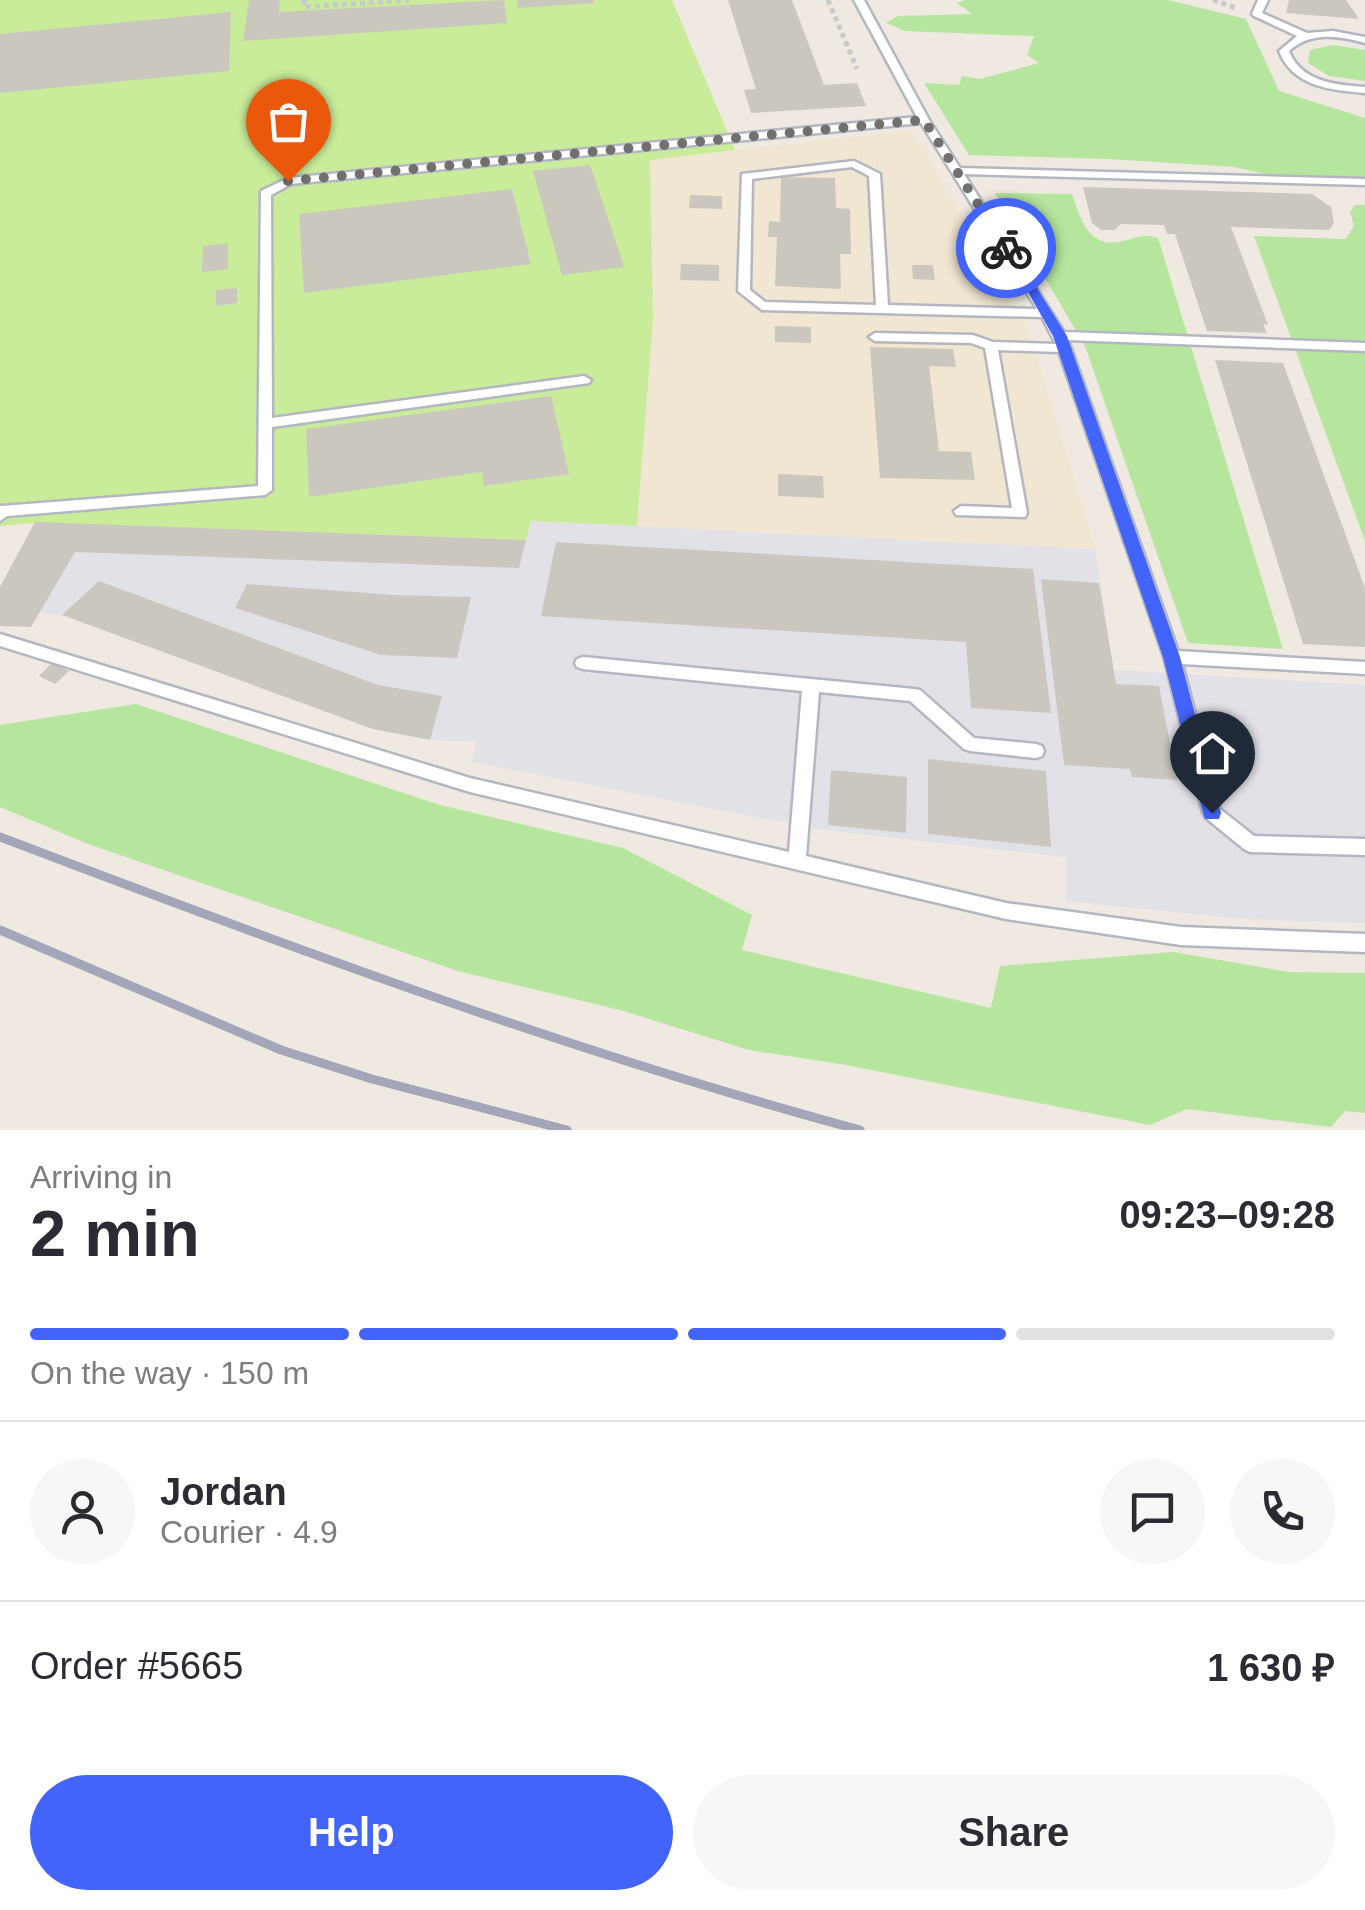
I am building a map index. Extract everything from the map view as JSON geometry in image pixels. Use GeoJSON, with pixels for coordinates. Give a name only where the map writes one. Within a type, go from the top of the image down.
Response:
{"type":"FeatureCollection","features":[{"type":"Feature","properties":{"kind":"lane"},"geometry":{"type":"LineString","coordinates":[[859,0],[924,120],[1062,342],[1172,657],[1212,813],[1250,844],[1365,848]]}},
{"type":"Feature","properties":{"kind":"lane"},"geometry":{"type":"LineString","coordinates":[[1263,0],[1256,14],[1306,36]]}},
{"type":"Feature","properties":{"kind":"lane"},"geometry":{"type":"LineString","coordinates":[[1365,38],[1306,36],[1284,50],[1286,61],[1297,72],[1328,85],[1365,91]]}},
{"type":"Feature","properties":{"kind":"lane"},"geometry":{"type":"LineString","coordinates":[[0,516],[2,511],[265,490],[265,193],[288,181],[924,120]]}},
{"type":"Feature","properties":{"kind":"lane"},"geometry":{"type":"LineString","coordinates":[[882,309],[874,174],[854,164],[746,176],[744,291],[762,306],[882,309],[1046,313]]}},
{"type":"Feature","properties":{"kind":"lane"},"geometry":{"type":"LineString","coordinates":[[958,171],[1365,182]]}},
{"type":"Feature","properties":{"kind":"lane"},"geometry":{"type":"LineString","coordinates":[[875,337],[972,339],[990,346],[1062,342],[1365,347]]}},
{"type":"Feature","properties":{"kind":"lane"},"geometry":{"type":"LineString","coordinates":[[961,511],[1020,512],[990,346]]}},
{"type":"Feature","properties":{"kind":"lane"},"geometry":{"type":"LineString","coordinates":[[265,423],[584,380]]}},
{"type":"Feature","properties":{"kind":"lane"},"geometry":{"type":"LineString","coordinates":[[0,640],[470,785],[1006,911],[1180,936],[1365,944]]}},
{"type":"Feature","properties":{"kind":"lane"},"geometry":{"type":"LineString","coordinates":[[1172,657],[1365,668]]}},
{"type":"Feature","properties":{"kind":"lane"},"geometry":{"type":"LineString","coordinates":[[583,663],[914,695],[970,744],[1036,751]]}},
{"type":"Feature","properties":{"kind":"lane"},"geometry":{"type":"LineString","coordinates":[[798,862],[811,685]]}},
{"type":"Feature","properties":{"kind":"path"},"geometry":{"type":"LineString","coordinates":[[304,0],[304,7],[408,0]]}},
{"type":"Feature","properties":{"kind":"path"},"geometry":{"type":"LineString","coordinates":[[828,0],[857,69]]}},
{"type":"Feature","properties":{"kind":"shaded area"},"geometry":{"type":"Polygon","coordinates":[[[912,131],[1028,329],[1095,549],[637,526],[653,320],[650,159],[912,131]]]}},
{"type":"Feature","properties":{"kind":"shaded area"},"geometry":{"type":"Polygon","coordinates":[[[530,521],[1095,549],[1114,670],[1365,685],[1365,923],[1242,919],[1066,901],[1066,857],[824,830],[472,762],[476,742],[430,740],[373,729],[63,615],[39,613],[31,627],[0,626],[0,587],[35,523],[525,540],[530,521]]]}},
{"type":"Feature","properties":{"kind":"green space"},"geometry":{"type":"Polygon","coordinates":[[[0,0],[672,0],[735,150],[650,160],[653,320],[637,526],[531,521],[526,540],[35,523],[0,526],[0,0]]]}},
{"type":"Feature","properties":{"kind":"green space"},"geometry":{"type":"Polygon","coordinates":[[[1168,0],[1246,19],[1279,91],[1365,118],[1365,177],[1268,175],[1235,167],[1108,159],[969,155],[924,83],[959,85],[962,76],[980,79],[1039,63],[1027,55],[1034,36],[905,31],[886,23],[898,16],[972,14],[957,3],[1168,0]]]}},
{"type":"Feature","properties":{"kind":"green space"},"geometry":{"type":"Polygon","coordinates":[[[1333,45],[1365,50],[1365,81],[1329,76],[1308,63],[1310,50],[1333,45]]]}},
{"type":"Feature","properties":{"kind":"green space"},"geometry":{"type":"Polygon","coordinates":[[[995,193],[1072,194],[1087,229],[1100,240],[1108,243],[1142,236],[1158,238],[1283,649],[1188,643],[1085,346],[995,193]]]}},
{"type":"Feature","properties":{"kind":"green space"},"geometry":{"type":"Polygon","coordinates":[[[1355,205],[1365,205],[1365,541],[1254,236],[1346,239],[1354,226],[1350,212],[1355,205]]]}},
{"type":"Feature","properties":{"kind":"green space"},"geometry":{"type":"Polygon","coordinates":[[[136,704],[440,805],[623,848],[752,915],[742,950],[991,1008],[1000,966],[1173,952],[1289,972],[1365,973],[1365,1113],[1345,1111],[1331,1127],[1187,1109],[1150,1125],[841,1064],[749,1050],[620,1010],[458,971],[88,844],[0,807],[0,725],[136,704]]]}},
{"type":"Feature","properties":{"kind":"building"},"geometry":{"type":"Polygon","coordinates":[[[249,0],[280,0],[279,12],[504,0],[507,23],[243,41],[249,0]]]}},
{"type":"Feature","properties":{"kind":"building"},"geometry":{"type":"Polygon","coordinates":[[[517,0],[594,0],[594,3],[518,8],[517,0]]]}},
{"type":"Feature","properties":{"kind":"building"},"geometry":{"type":"Polygon","coordinates":[[[728,0],[792,0],[824,85],[857,83],[866,106],[751,113],[744,90],[756,89],[728,0]]]}},
{"type":"Feature","properties":{"kind":"building"},"geometry":{"type":"Polygon","coordinates":[[[1289,0],[1346,0],[1359,19],[1286,13],[1289,0]]]}},
{"type":"Feature","properties":{"kind":"building"},"geometry":{"type":"Polygon","coordinates":[[[231,12],[229,71],[0,93],[0,34],[231,12]]]}},
{"type":"Feature","properties":{"kind":"building"},"geometry":{"type":"Polygon","coordinates":[[[590,165],[624,267],[562,275],[533,171],[590,165]]]}},
{"type":"Feature","properties":{"kind":"building"},"geometry":{"type":"Polygon","coordinates":[[[781,177],[835,178],[836,208],[850,209],[851,254],[840,254],[841,289],[775,286],[777,237],[768,237],[769,221],[780,222],[781,177]]]}},
{"type":"Feature","properties":{"kind":"building"},"geometry":{"type":"Polygon","coordinates":[[[1083,187],[1312,194],[1331,207],[1334,223],[1329,230],[1231,227],[1268,325],[1263,324],[1267,333],[1207,331],[1175,234],[1167,234],[1164,225],[1121,224],[1115,230],[1101,230],[1092,223],[1083,187]]]}},
{"type":"Feature","properties":{"kind":"building"},"geometry":{"type":"Polygon","coordinates":[[[512,189],[531,264],[304,293],[299,214],[512,189]]]}},
{"type":"Feature","properties":{"kind":"building"},"geometry":{"type":"Polygon","coordinates":[[[690,195],[722,196],[722,209],[689,208],[690,195]]]}},
{"type":"Feature","properties":{"kind":"building"},"geometry":{"type":"Polygon","coordinates":[[[228,243],[228,269],[202,272],[203,246],[228,243]]]}},
{"type":"Feature","properties":{"kind":"building"},"geometry":{"type":"Polygon","coordinates":[[[681,264],[719,265],[719,281],[680,280],[681,264]]]}},
{"type":"Feature","properties":{"kind":"building"},"geometry":{"type":"Polygon","coordinates":[[[912,265],[933,265],[935,280],[913,279],[912,265]]]}},
{"type":"Feature","properties":{"kind":"building"},"geometry":{"type":"Polygon","coordinates":[[[237,288],[237,303],[216,306],[216,290],[237,288]]]}},
{"type":"Feature","properties":{"kind":"building"},"geometry":{"type":"Polygon","coordinates":[[[775,326],[811,327],[811,343],[775,342],[775,326]]]}},
{"type":"Feature","properties":{"kind":"building"},"geometry":{"type":"Polygon","coordinates":[[[870,347],[953,349],[956,367],[929,366],[939,451],[971,452],[975,480],[880,478],[870,347]]]}},
{"type":"Feature","properties":{"kind":"building"},"geometry":{"type":"Polygon","coordinates":[[[1215,360],[1283,363],[1365,588],[1365,647],[1303,644],[1215,360]]]}},
{"type":"Feature","properties":{"kind":"building"},"geometry":{"type":"Polygon","coordinates":[[[551,396],[569,474],[484,486],[482,472],[309,497],[306,429],[551,396]]]}},
{"type":"Feature","properties":{"kind":"building"},"geometry":{"type":"Polygon","coordinates":[[[778,474],[823,476],[824,498],[778,496],[778,474]]]}},
{"type":"Feature","properties":{"kind":"building"},"geometry":{"type":"Polygon","coordinates":[[[35,522],[526,540],[519,568],[75,552],[31,627],[0,626],[0,587],[35,522]]]}},
{"type":"Feature","properties":{"kind":"building"},"geometry":{"type":"Polygon","coordinates":[[[556,542],[1033,569],[1051,713],[971,708],[966,642],[541,616],[556,542]]]}},
{"type":"Feature","properties":{"kind":"building"},"geometry":{"type":"Polygon","coordinates":[[[1041,579],[1099,583],[1116,684],[1159,686],[1177,780],[1132,777],[1130,769],[1064,765],[1041,579]]]}},
{"type":"Feature","properties":{"kind":"building"},"geometry":{"type":"Polygon","coordinates":[[[99,581],[378,685],[442,696],[430,740],[373,729],[62,615],[99,581]]]}},
{"type":"Feature","properties":{"kind":"building"},"geometry":{"type":"Polygon","coordinates":[[[247,584],[471,597],[457,658],[381,655],[235,608],[247,584]]]}},
{"type":"Feature","properties":{"kind":"building"},"geometry":{"type":"Polygon","coordinates":[[[52,663],[69,671],[55,684],[39,676],[52,663]]]}},
{"type":"Feature","properties":{"kind":"building"},"geometry":{"type":"Polygon","coordinates":[[[928,759],[1046,771],[1051,847],[928,834],[928,759]]]}},
{"type":"Feature","properties":{"kind":"building"},"geometry":{"type":"Polygon","coordinates":[[[831,770],[907,777],[906,833],[828,825],[831,770]]]}},
{"type":"Feature","properties":{"kind":"railway"},"geometry":{"type":"LineString","coordinates":[[0,837],[534,1031],[860,1130]]}},
{"type":"Feature","properties":{"kind":"railway"},"geometry":{"type":"LineString","coordinates":[[0,930],[281,1050],[372,1079],[567,1130]]}},
{"type":"Feature","properties":{"kind":"way so far"},"geometry":{"type":"LineString","coordinates":[[288,181],[924,120],[1006,248]]}},
{"type":"Feature","properties":{"kind":"route"},"geometry":{"type":"LineString","coordinates":[[1006,248],[1060,336],[1172,657],[1212,813]]}}]}
